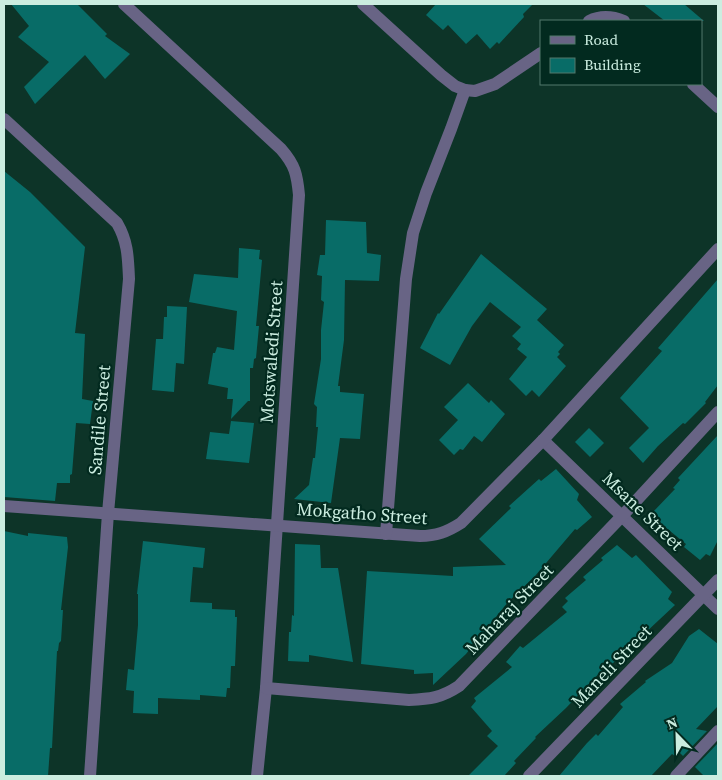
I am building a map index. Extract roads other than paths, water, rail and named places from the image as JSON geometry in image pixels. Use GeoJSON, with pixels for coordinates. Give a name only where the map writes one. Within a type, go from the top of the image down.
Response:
{"type":"FeatureCollection","features":[{"type":"Feature","properties":{"kind":"street","name":"Motswaledi Street"},"geometry":{"type":"LineString","coordinates":[[124,4],[281,149],[294,165],[298,174],[299,195],[266,688],[257,776]]}},
{"type":"Feature","properties":{"kind":"street"},"geometry":{"type":"LineString","coordinates":[[363,4],[441,75],[455,86],[465,90],[475,91],[495,84],[540,54]]}},
{"type":"Feature","properties":{"kind":"street"},"geometry":{"type":"LineString","coordinates":[[592,20],[605,16],[621,20]]}},
{"type":"Feature","properties":{"kind":"street"},"geometry":{"type":"LineString","coordinates":[[694,85],[718,107]]}},
{"type":"Feature","properties":{"kind":"street"},"geometry":{"type":"LineString","coordinates":[[386,534],[406,278],[413,233],[426,192],[452,129],[465,90]]}},
{"type":"Feature","properties":{"kind":"street","name":"Sandile Street"},"geometry":{"type":"LineString","coordinates":[[4,120],[117,223],[124,236],[128,255],[129,279],[108,514],[90,776]]}},
{"type":"Feature","properties":{"kind":"street","name":"Mokgatho Street"},"geometry":{"type":"LineString","coordinates":[[4,506],[435,536],[461,523],[543,440],[718,250]]}},
{"type":"Feature","properties":{"kind":"street","name":"Maharaj Street"},"geometry":{"type":"LineString","coordinates":[[266,688],[409,700],[430,699],[446,694],[459,686],[623,515],[718,412]]}},
{"type":"Feature","properties":{"kind":"street","name":"Msane Street"},"geometry":{"type":"LineString","coordinates":[[543,440],[623,515],[718,609]]}},
{"type":"Feature","properties":{"kind":"street","name":"Maneli Street"},"geometry":{"type":"LineString","coordinates":[[529,776],[718,580]]}},
{"type":"Feature","properties":{"kind":"street"},"geometry":{"type":"LineString","coordinates":[[676,776],[718,731]]}}]}
